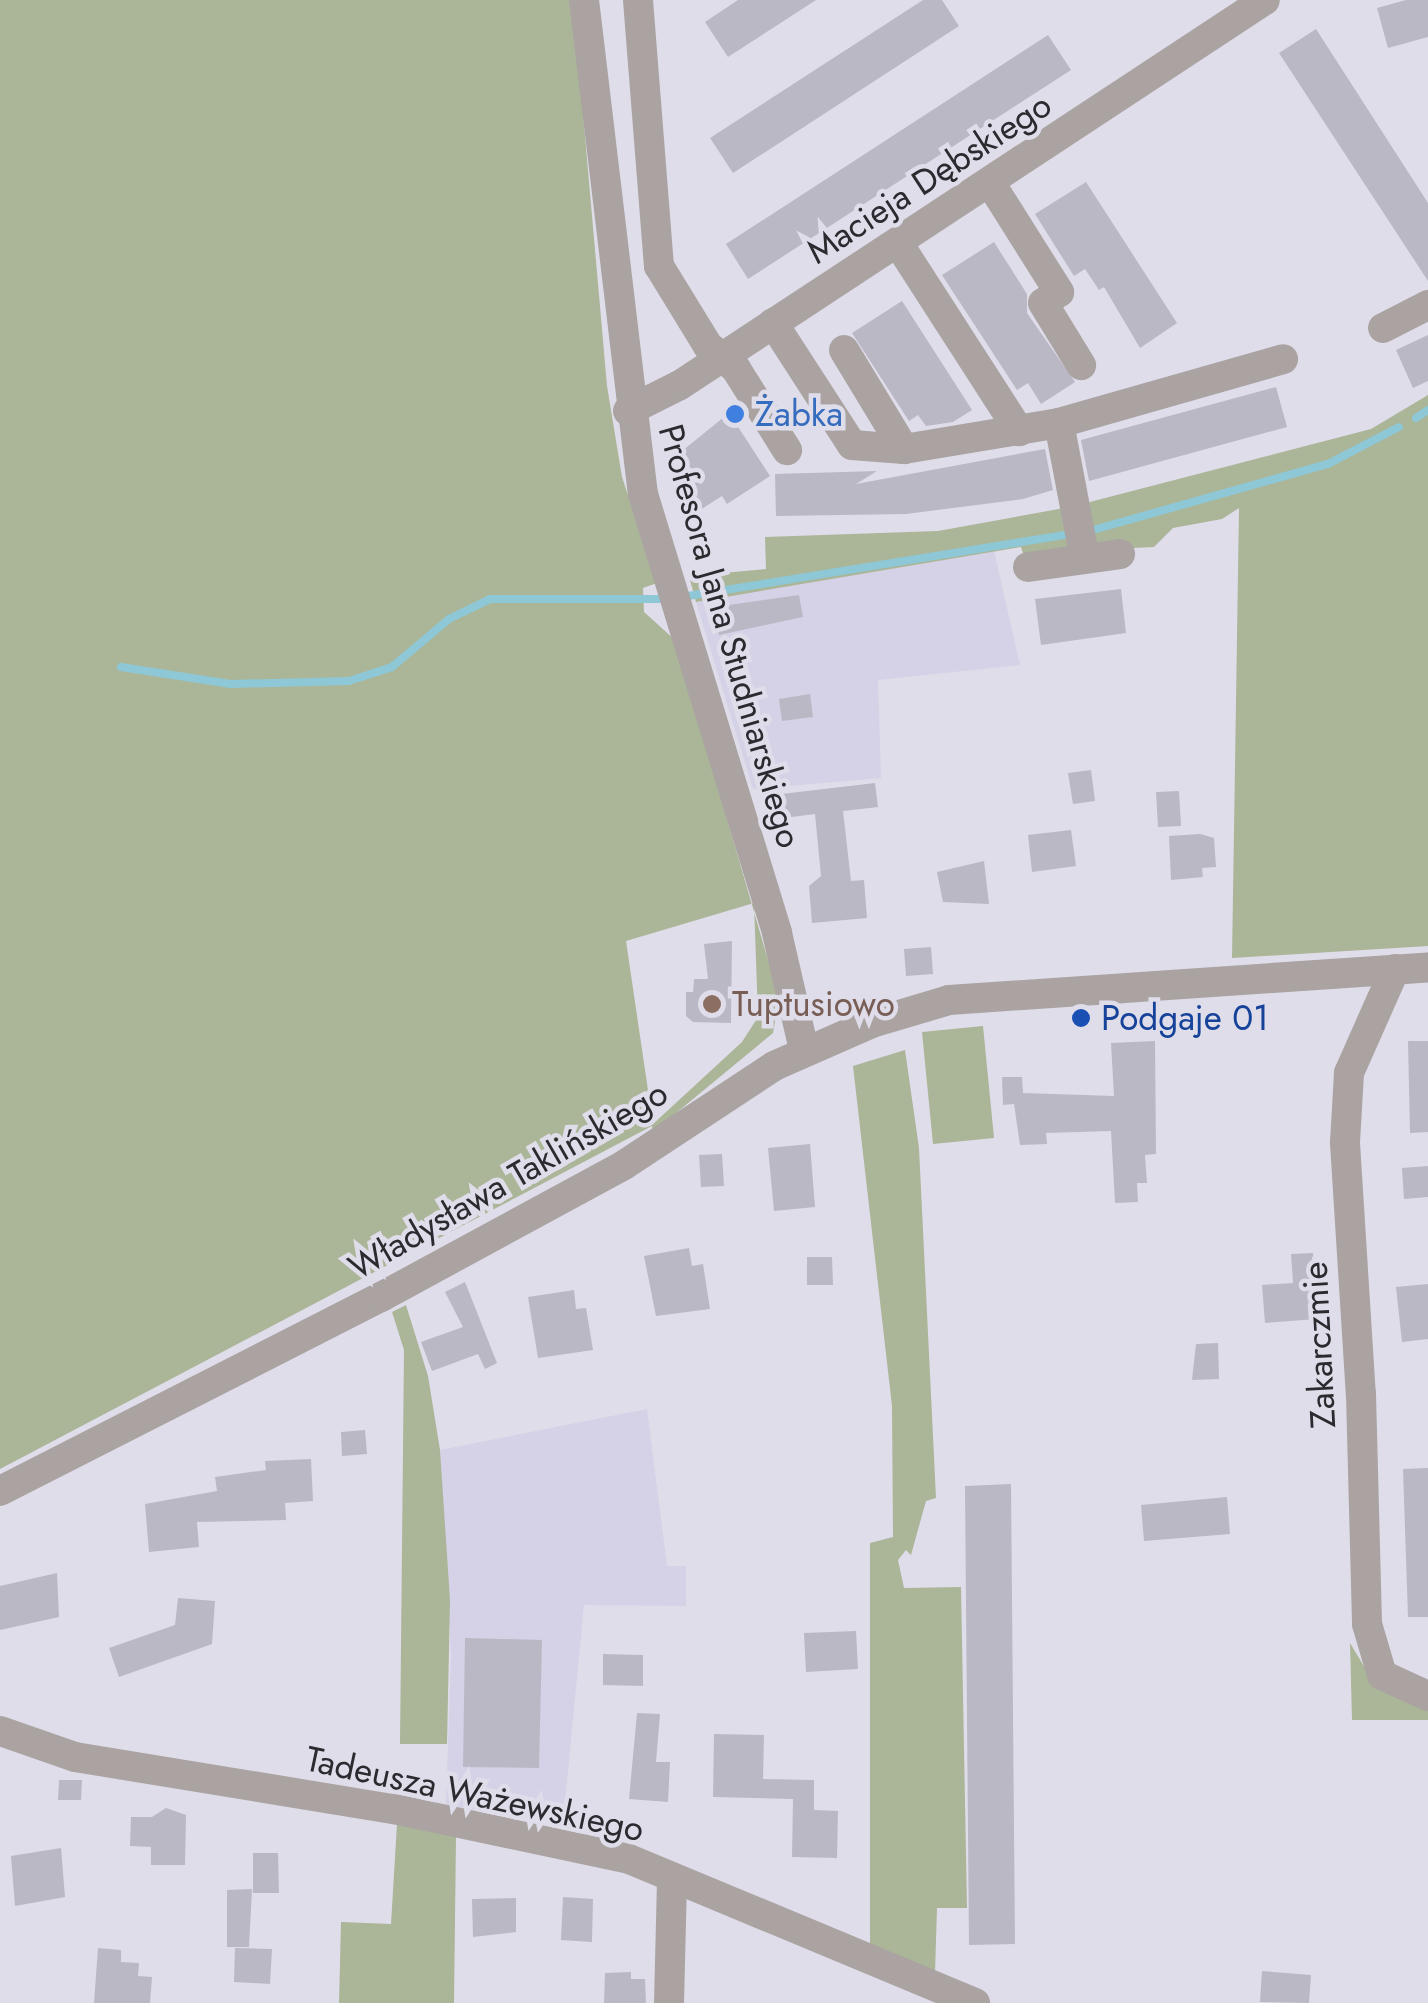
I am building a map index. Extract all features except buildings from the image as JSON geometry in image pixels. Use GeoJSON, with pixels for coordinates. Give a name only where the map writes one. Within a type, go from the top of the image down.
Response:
{"type":"FeatureCollection","features":[{"type":"Feature","properties":{"kind":"street","name":"Profesora Jana Studniarskiego"},"geometry":{"type":"LineString","coordinates":[[584,0],[628,412],[642,494],[777,933],[804,1050]]}},
{"type":"Feature","properties":{"kind":"street"},"geometry":{"type":"LineString","coordinates":[[638,0],[659,266],[721,357],[736,368],[787,450]]}},
{"type":"Feature","properties":{"kind":"street","name":"Macieja Dębskiego"},"geometry":{"type":"LineString","coordinates":[[628,412],[721,357],[990,184],[1265,0]]}},
{"type":"Feature","properties":{"kind":"street"},"geometry":{"type":"LineString","coordinates":[[990,184],[1059,292],[1043,304],[1081,365]]}},
{"type":"Feature","properties":{"kind":"street"},"geometry":{"type":"LineString","coordinates":[[898,243],[1019,430]]}},
{"type":"Feature","properties":{"kind":"street"},"geometry":{"type":"LineString","coordinates":[[1382,328],[1428,306]]}},
{"type":"Feature","properties":{"kind":"street"},"geometry":{"type":"LineString","coordinates":[[774,323],[852,445],[904,449],[1058,424],[1283,359]]}},
{"type":"Feature","properties":{"kind":"street"},"geometry":{"type":"LineString","coordinates":[[844,350],[904,449]]}},
{"type":"Feature","properties":{"kind":"street"},"geometry":{"type":"LineString","coordinates":[[1058,424],[1085,560]]}},
{"type":"Feature","properties":{"kind":"street"},"geometry":{"type":"LineString","coordinates":[[1028,567],[1120,554]]}},
{"type":"Feature","properties":{"kind":"street","name":"Władysława Taklińskiego"},"geometry":{"type":"LineString","coordinates":[[0,1491],[624,1165],[804,1050],[948,1000],[1428,967]]}},
{"type":"Feature","properties":{"kind":"street","name":"Zakarczmie"},"geometry":{"type":"LineString","coordinates":[[1396,969],[1349,1073],[1344,1143],[1361,1394],[1367,1624],[1382,1675],[1428,1696]]}},
{"type":"Feature","properties":{"kind":"street","name":"Tadeusza Ważewskiego"},"geometry":{"type":"LineString","coordinates":[[0,1731],[75,1756],[554,1842],[628,1859],[975,2003]]}},
{"type":"Feature","properties":{"kind":"street"},"geometry":{"type":"LineString","coordinates":[[669,2003],[672,1878]]}},
{"type":"Feature","properties":{"kind":"shaded area"},"geometry":{"type":"Polygon","coordinates":[[[994,551],[1020,665],[878,680],[881,778],[753,789],[696,602],[994,551]]]}},
{"type":"Feature","properties":{"kind":"shaded area"},"geometry":{"type":"Polygon","coordinates":[[[647,1409],[667,1566],[686,1566],[686,1606],[584,1605],[563,1822],[446,1805],[451,1657],[440,1450],[647,1409]]]}},
{"type":"Feature","properties":{"kind":"green space"},"geometry":{"type":"Polygon","coordinates":[[[0,0],[573,0],[607,386],[622,477],[657,583],[643,588],[644,612],[675,640],[752,904],[626,941],[653,1124],[742,1042],[758,1017],[754,913],[779,998],[773,1033],[653,1132],[652,1126],[0,1469],[0,0]]]}},
{"type":"Feature","properties":{"kind":"green space"},"geometry":{"type":"Polygon","coordinates":[[[1428,395],[1428,946],[1232,958],[1239,508],[1222,519],[1173,528],[1154,547],[1091,550],[1082,504],[1371,429],[1428,395]]]}},
{"type":"Feature","properties":{"kind":"green space"},"geometry":{"type":"Polygon","coordinates":[[[1064,508],[1074,554],[1026,563],[1021,547],[696,602],[689,576],[766,569],[765,537],[938,531],[1064,508]]]}},
{"type":"Feature","properties":{"kind":"green space"},"geometry":{"type":"Polygon","coordinates":[[[983,1026],[994,1138],[933,1144],[922,1032],[983,1026]]]}},
{"type":"Feature","properties":{"kind":"green space"},"geometry":{"type":"Polygon","coordinates":[[[905,1050],[919,1148],[936,1498],[926,1501],[911,1555],[906,1550],[898,1560],[904,1588],[961,1587],[967,1908],[937,1908],[935,1973],[870,1948],[870,1543],[893,1537],[892,1406],[853,1066],[905,1050]]]}},
{"type":"Feature","properties":{"kind":"green space"},"geometry":{"type":"Polygon","coordinates":[[[406,1305],[428,1376],[440,1450],[450,1600],[447,1744],[400,1744],[404,1350],[392,1312],[406,1305]]]}},
{"type":"Feature","properties":{"kind":"green space"},"geometry":{"type":"Polygon","coordinates":[[[1350,1643],[1374,1683],[1428,1706],[1428,1720],[1352,1720],[1350,1643]]]}},
{"type":"Feature","properties":{"kind":"green space"},"geometry":{"type":"Polygon","coordinates":[[[397,1824],[456,1836],[454,2003],[339,2003],[341,1922],[391,1924],[397,1824]]]}},
{"type":"Feature","properties":{"kind":"waterway"},"geometry":{"type":"LineString","coordinates":[[1416,418],[1428,410]]}},
{"type":"Feature","properties":{"kind":"waterway"},"geometry":{"type":"LineString","coordinates":[[1093,530],[1328,464],[1399,427]]}},
{"type":"Feature","properties":{"kind":"waterway"},"geometry":{"type":"LineString","coordinates":[[688,596],[1065,535]]}},
{"type":"Feature","properties":{"kind":"waterway"},"geometry":{"type":"LineString","coordinates":[[121,667],[231,684],[349,681],[392,667],[449,619],[490,599],[661,599]]}},
{"type":"Feature","properties":{"kind":"place","name":"Żabka"},"geometry":{"type":"Point","coordinates":[735,414]}},
{"type":"Feature","properties":{"kind":"place","name":"Tuptusiowo"},"geometry":{"type":"Point","coordinates":[712,1004]}},
{"type":"Feature","properties":{"kind":"place","name":"Podgaje 01"},"geometry":{"type":"Point","coordinates":[1081,1018]}}]}
